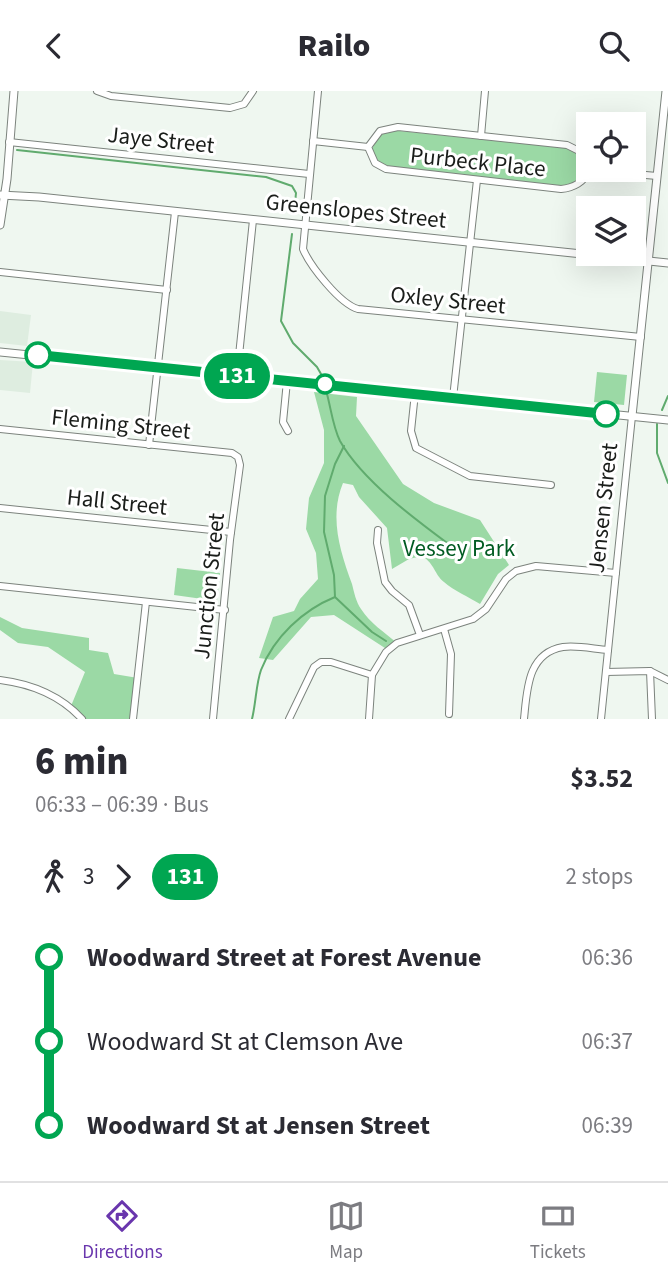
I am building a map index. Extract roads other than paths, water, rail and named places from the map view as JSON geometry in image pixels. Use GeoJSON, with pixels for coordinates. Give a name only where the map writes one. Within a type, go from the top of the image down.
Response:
{"type":"FeatureCollection","features":[{"type":"Feature","properties":{"kind":"street"},"geometry":{"type":"LineString","coordinates":[[0,221],[14,91]]}},
{"type":"Feature","properties":{"kind":"street"},"geometry":{"type":"LineString","coordinates":[[97,91],[111,96],[230,108],[244,104],[253,91]]}},
{"type":"Feature","properties":{"kind":"street","name":"Oxley Street"},"geometry":{"type":"LineString","coordinates":[[318,91],[302,243],[305,254],[345,303],[358,309],[641,337]]}},
{"type":"Feature","properties":{"kind":"street"},"geometry":{"type":"LineString","coordinates":[[481,136],[485,91]]}},
{"type":"Feature","properties":{"kind":"street","name":"Jensen Street"},"geometry":{"type":"LineString","coordinates":[[601,719],[666,91]]}},
{"type":"Feature","properties":{"kind":"street","name":"Purbeck Place"},"geometry":{"type":"LineString","coordinates":[[576,149],[571,146],[391,127],[380,131],[368,147],[375,163],[386,169],[561,189],[579,182]]}},
{"type":"Feature","properties":{"kind":"street"},"geometry":{"type":"LineString","coordinates":[[313,141],[368,147]]}},
{"type":"Feature","properties":{"kind":"street","name":"Jaye Street"},"geometry":{"type":"LineString","coordinates":[[9,142],[310,174]]}},
{"type":"Feature","properties":{"kind":"street","name":"Purbeck Place"},"geometry":{"type":"LineString","coordinates":[[646,175],[657,176]]}},
{"type":"Feature","properties":{"kind":"street"},"geometry":{"type":"LineString","coordinates":[[453,398],[477,180]]}},
{"type":"Feature","properties":{"kind":"street","name":"Greenslopes Street"},"geometry":{"type":"LineString","coordinates":[[2,193],[668,263]]}},
{"type":"Feature","properties":{"kind":"street"},"geometry":{"type":"LineString","coordinates":[[149,445],[175,212]]}},
{"type":"Feature","properties":{"kind":"street"},"geometry":{"type":"LineString","coordinates":[[237,376],[253,220]]}},
{"type":"Feature","properties":{"kind":"street"},"geometry":{"type":"LineString","coordinates":[[0,272],[167,290]]}},
{"type":"Feature","properties":{"kind":"street"},"geometry":{"type":"LineString","coordinates":[[0,350],[668,420]]}},
{"type":"Feature","properties":{"kind":"street"},"geometry":{"type":"LineString","coordinates":[[287,381],[283,422],[288,431]]}},
{"type":"Feature","properties":{"kind":"street"},"geometry":{"type":"LineString","coordinates":[[415,393],[411,437],[416,448],[470,476],[551,485]]}},
{"type":"Feature","properties":{"kind":"street","name":"Fleming Street"},"geometry":{"type":"LineString","coordinates":[[0,429],[232,453],[238,457]]}},
{"type":"Feature","properties":{"kind":"street","name":"Junction Street"},"geometry":{"type":"LineString","coordinates":[[213,719],[240,465],[238,457]]}},
{"type":"Feature","properties":{"kind":"street","name":"Hall Street"},"geometry":{"type":"LineString","coordinates":[[0,508],[231,532]]}},
{"type":"Feature","properties":{"kind":"street"},"geometry":{"type":"LineString","coordinates":[[379,530],[377,543],[385,582],[409,605],[420,635]]}},
{"type":"Feature","properties":{"kind":"street"},"geometry":{"type":"LineString","coordinates":[[369,719],[372,675],[386,652],[397,643],[473,619],[480,614],[506,579],[523,568],[536,566],[616,573]]}},
{"type":"Feature","properties":{"kind":"street"},"geometry":{"type":"LineString","coordinates":[[0,586],[225,610]]}},
{"type":"Feature","properties":{"kind":"street"},"geometry":{"type":"LineString","coordinates":[[133,719],[146,601]]}},
{"type":"Feature","properties":{"kind":"street"},"geometry":{"type":"LineString","coordinates":[[443,629],[451,654],[449,714]]}},
{"type":"Feature","properties":{"kind":"street"},"geometry":{"type":"LineString","coordinates":[[524,719],[529,675],[537,663],[549,653],[569,647],[608,650]]}},
{"type":"Feature","properties":{"kind":"street"},"geometry":{"type":"LineString","coordinates":[[289,719],[314,667],[321,662],[331,662],[372,675]]}},
{"type":"Feature","properties":{"kind":"street"},"geometry":{"type":"LineString","coordinates":[[606,672],[650,671],[668,680]]}},
{"type":"Feature","properties":{"kind":"street"},"geometry":{"type":"LineString","coordinates":[[650,671],[652,719]]}},
{"type":"Feature","properties":{"kind":"street"},"geometry":{"type":"LineString","coordinates":[[0,680],[44,691],[71,706],[82,719]]}},
{"type":"Feature","properties":{"kind":"waterway"},"geometry":{"type":"LineString","coordinates":[[17,150],[266,177],[292,186],[296,193],[294,213]]}},
{"type":"Feature","properties":{"kind":"waterway"},"geometry":{"type":"LineString","coordinates":[[292,234],[281,321],[293,343],[321,374]]}},
{"type":"Feature","properties":{"kind":"waterway"},"geometry":{"type":"LineString","coordinates":[[327,394],[340,441],[363,472],[393,501],[458,551]]}},
{"type":"Feature","properties":{"kind":"waterway"},"geometry":{"type":"LineString","coordinates":[[662,410],[668,396]]}},
{"type":"Feature","properties":{"kind":"waterway"},"geometry":{"type":"LineString","coordinates":[[657,424],[657,453],[668,483]]}},
{"type":"Feature","properties":{"kind":"waterway"},"geometry":{"type":"LineString","coordinates":[[344,446],[325,496],[324,532],[334,575],[335,597],[372,632],[386,641]]}},
{"type":"Feature","properties":{"kind":"waterway"},"geometry":{"type":"LineString","coordinates":[[252,719],[259,675],[274,646],[301,617],[335,597]]}},
{"type":"Feature","properties":{"kind":"park label","name":"Vessey Park"},"geometry":{"type":"Point","coordinates":[459,548]}}]}
